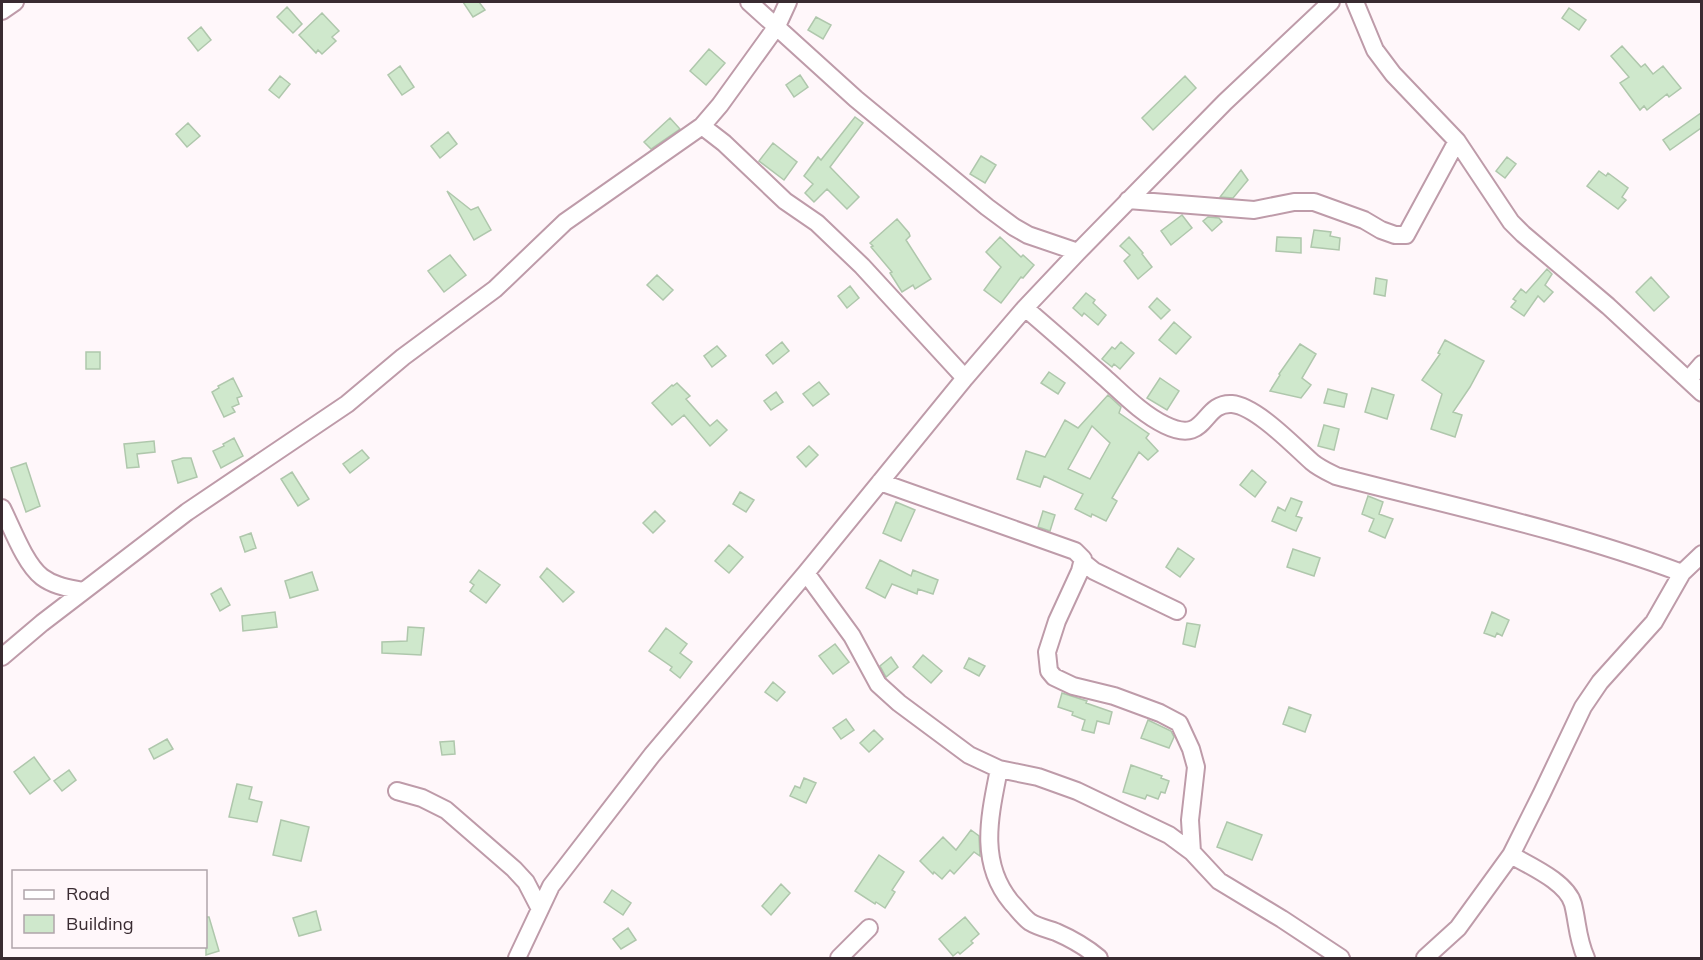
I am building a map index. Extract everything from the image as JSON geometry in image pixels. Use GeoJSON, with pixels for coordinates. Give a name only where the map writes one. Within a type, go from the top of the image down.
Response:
{"type":"FeatureCollection","features":[{"type":"Feature","properties":{"kind":"street"},"geometry":{"type":"LineString","coordinates":[[2,12],[15,2]]}},
{"type":"Feature","properties":{"kind":"street"},"geometry":{"type":"LineString","coordinates":[[749,2],[856,99],[1005,220],[1028,235],[1078,252]]}},
{"type":"Feature","properties":{"kind":"street"},"geometry":{"type":"LineString","coordinates":[[2,657],[82,591],[187,513],[347,404],[403,357],[495,289],[565,222],[702,126],[720,105],[777,26],[788,2]]}},
{"type":"Feature","properties":{"kind":"street"},"geometry":{"type":"LineString","coordinates":[[517,958],[551,886],[652,754],[806,573],[965,378],[1025,308],[1128,200],[1225,102],[1331,2]]}},
{"type":"Feature","properties":{"kind":"street"},"geometry":{"type":"LineString","coordinates":[[1355,2],[1375,50],[1393,75],[1457,141],[1511,222],[1608,306],[1689,379],[1701,393]]}},
{"type":"Feature","properties":{"kind":"street"},"geometry":{"type":"LineString","coordinates":[[702,126],[724,143],[785,201],[817,224],[862,266],[965,378]]}},
{"type":"Feature","properties":{"kind":"street"},"geometry":{"type":"LineString","coordinates":[[1128,200],[1254,210],[1294,202],[1314,202],[1346,212],[1395,235],[1406,235],[1457,141]]}},
{"type":"Feature","properties":{"kind":"street"},"geometry":{"type":"LineString","coordinates":[[1025,308],[1133,403],[1165,425],[1183,431],[1192,430],[1198,427],[1215,408],[1233,404],[1279,430],[1314,464],[1336,476],[1538,528],[1682,573]]}},
{"type":"Feature","properties":{"kind":"street"},"geometry":{"type":"LineString","coordinates":[[1689,379],[1701,364]]}},
{"type":"Feature","properties":{"kind":"street"},"geometry":{"type":"LineString","coordinates":[[880,482],[1075,551],[1094,571],[1177,611]]}},
{"type":"Feature","properties":{"kind":"street"},"geometry":{"type":"LineString","coordinates":[[2,508],[30,563],[42,577],[56,585],[82,591]]}},
{"type":"Feature","properties":{"kind":"street"},"geometry":{"type":"LineString","coordinates":[[1425,958],[1458,928],[1511,855],[1583,707],[1600,682],[1654,622],[1682,573],[1701,554]]}},
{"type":"Feature","properties":{"kind":"street"},"geometry":{"type":"LineString","coordinates":[[1083,562],[1057,621],[1047,652],[1049,671],[1054,677],[1072,686],[1114,696],[1160,713],[1179,723],[1196,767],[1190,820],[1192,852]]}},
{"type":"Feature","properties":{"kind":"street"},"geometry":{"type":"LineString","coordinates":[[806,573],[852,636],[878,684],[899,703],[969,755],[999,769],[1038,777],[1077,790],[1169,835],[1192,852],[1219,881],[1341,958]]}},
{"type":"Feature","properties":{"kind":"street"},"geometry":{"type":"LineString","coordinates":[[999,769],[988,821],[991,857],[995,876],[1002,891],[1029,921],[1079,943],[1099,958]]}},
{"type":"Feature","properties":{"kind":"street"},"geometry":{"type":"LineString","coordinates":[[398,791],[422,798],[446,810],[514,869],[526,882],[540,909]]}},
{"type":"Feature","properties":{"kind":"street"},"geometry":{"type":"LineString","coordinates":[[1511,855],[1561,885],[1568,893],[1574,908],[1578,938],[1586,958]]}},
{"type":"Feature","properties":{"kind":"street"},"geometry":{"type":"LineString","coordinates":[[839,958],[869,928]]}},
{"type":"Feature","properties":{"kind":"building"},"geometry":{"type":"Polygon","coordinates":[[[463,2],[479,2],[485,10],[473,17],[463,2]]]}},
{"type":"Feature","properties":{"kind":"building"},"geometry":{"type":"Polygon","coordinates":[[[287,7],[302,24],[293,33],[277,17],[287,7]]]}},
{"type":"Feature","properties":{"kind":"building"},"geometry":{"type":"Polygon","coordinates":[[[1569,8],[1586,20],[1579,30],[1562,18],[1569,8]]]}},
{"type":"Feature","properties":{"kind":"building"},"geometry":{"type":"Polygon","coordinates":[[[322,13],[339,31],[332,37],[336,41],[322,54],[318,50],[316,53],[299,35],[322,13]]]}},
{"type":"Feature","properties":{"kind":"building"},"geometry":{"type":"Polygon","coordinates":[[[816,17],[831,25],[823,39],[808,30],[816,17]]]}},
{"type":"Feature","properties":{"kind":"building"},"geometry":{"type":"Polygon","coordinates":[[[201,27],[211,40],[198,51],[188,38],[201,27]]]}},
{"type":"Feature","properties":{"kind":"building"},"geometry":{"type":"Polygon","coordinates":[[[1622,46],[1641,67],[1645,64],[1653,74],[1663,66],[1681,88],[1669,97],[1667,94],[1647,110],[1644,106],[1640,110],[1620,83],[1629,77],[1611,56],[1622,46]]]}},
{"type":"Feature","properties":{"kind":"building"},"geometry":{"type":"Polygon","coordinates":[[[709,49],[725,63],[706,85],[690,71],[709,49]]]}},
{"type":"Feature","properties":{"kind":"building"},"geometry":{"type":"Polygon","coordinates":[[[400,66],[414,87],[402,95],[388,75],[400,66]]]}},
{"type":"Feature","properties":{"kind":"building"},"geometry":{"type":"Polygon","coordinates":[[[800,75],[808,87],[794,97],[786,85],[800,75]]]}},
{"type":"Feature","properties":{"kind":"building"},"geometry":{"type":"Polygon","coordinates":[[[280,76],[290,84],[279,98],[269,90],[280,76]]]}},
{"type":"Feature","properties":{"kind":"building"},"geometry":{"type":"Polygon","coordinates":[[[1185,76],[1196,88],[1153,130],[1142,118],[1185,76]]]}},
{"type":"Feature","properties":{"kind":"building"},"geometry":{"type":"Polygon","coordinates":[[[1701,113],[1701,128],[1670,150],[1663,140],[1701,113]]]}},
{"type":"Feature","properties":{"kind":"building"},"geometry":{"type":"Polygon","coordinates":[[[855,117],[863,123],[830,167],[859,197],[847,209],[827,189],[814,202],[805,193],[813,184],[804,176],[818,157],[821,160],[855,117]]]}},
{"type":"Feature","properties":{"kind":"building"},"geometry":{"type":"Polygon","coordinates":[[[670,118],[680,129],[651,149],[644,142],[670,118]]]}},
{"type":"Feature","properties":{"kind":"building"},"geometry":{"type":"Polygon","coordinates":[[[188,123],[200,136],[187,147],[176,134],[188,123]]]}},
{"type":"Feature","properties":{"kind":"building"},"geometry":{"type":"Polygon","coordinates":[[[448,132],[457,144],[440,158],[431,146],[448,132]]]}},
{"type":"Feature","properties":{"kind":"building"},"geometry":{"type":"Polygon","coordinates":[[[773,143],[797,162],[784,180],[759,161],[773,143]]]}},
{"type":"Feature","properties":{"kind":"building"},"geometry":{"type":"Polygon","coordinates":[[[981,156],[996,165],[985,183],[970,174],[981,156]]]}},
{"type":"Feature","properties":{"kind":"building"},"geometry":{"type":"Polygon","coordinates":[[[1507,157],[1516,164],[1505,178],[1496,171],[1507,157]]]}},
{"type":"Feature","properties":{"kind":"building"},"geometry":{"type":"Polygon","coordinates":[[[1241,170],[1248,180],[1233,198],[1220,197],[1241,170]]]}},
{"type":"Feature","properties":{"kind":"building"},"geometry":{"type":"Polygon","coordinates":[[[1599,171],[1606,176],[1608,173],[1628,188],[1622,197],[1626,200],[1618,209],[1587,186],[1599,171]]]}},
{"type":"Feature","properties":{"kind":"building"},"geometry":{"type":"Polygon","coordinates":[[[447,191],[471,210],[478,207],[491,230],[474,240],[447,191]]]}},
{"type":"Feature","properties":{"kind":"building"},"geometry":{"type":"Polygon","coordinates":[[[1182,215],[1192,228],[1171,245],[1161,231],[1182,215]]]}},
{"type":"Feature","properties":{"kind":"building"},"geometry":{"type":"Polygon","coordinates":[[[1208,217],[1219,218],[1222,222],[1212,231],[1203,221],[1208,217]]]}},
{"type":"Feature","properties":{"kind":"building"},"geometry":{"type":"Polygon","coordinates":[[[897,219],[909,233],[910,236],[906,240],[931,279],[915,289],[913,285],[902,292],[890,273],[892,272],[870,243],[897,219]]]}},
{"type":"Feature","properties":{"kind":"building"},"geometry":{"type":"Polygon","coordinates":[[[1314,230],[1331,232],[1330,236],[1340,238],[1339,250],[1311,247],[1314,230]]]}},
{"type":"Feature","properties":{"kind":"building"},"geometry":{"type":"Polygon","coordinates":[[[1000,237],[1021,257],[1023,255],[1034,265],[1023,278],[1021,277],[1001,303],[984,290],[1001,267],[986,252],[1000,237]]]}},
{"type":"Feature","properties":{"kind":"building"},"geometry":{"type":"Polygon","coordinates":[[[1129,237],[1152,267],[1138,279],[1124,261],[1130,255],[1120,246],[1129,237]]]}},
{"type":"Feature","properties":{"kind":"building"},"geometry":{"type":"Polygon","coordinates":[[[1277,237],[1301,238],[1301,253],[1276,251],[1277,237]]]}},
{"type":"Feature","properties":{"kind":"building"},"geometry":{"type":"Polygon","coordinates":[[[450,255],[466,275],[444,292],[428,271],[450,255]]]}},
{"type":"Feature","properties":{"kind":"building"},"geometry":{"type":"Polygon","coordinates":[[[1547,269],[1552,274],[1545,285],[1553,292],[1544,302],[1538,296],[1524,316],[1511,307],[1516,301],[1513,299],[1521,289],[1526,293],[1547,269]]]}},
{"type":"Feature","properties":{"kind":"building"},"geometry":{"type":"Polygon","coordinates":[[[657,275],[673,290],[663,300],[647,285],[657,275]]]}},
{"type":"Feature","properties":{"kind":"building"},"geometry":{"type":"Polygon","coordinates":[[[1651,277],[1669,297],[1654,311],[1636,292],[1651,277]]]}},
{"type":"Feature","properties":{"kind":"building"},"geometry":{"type":"Polygon","coordinates":[[[1376,278],[1387,280],[1385,296],[1374,294],[1376,278]]]}},
{"type":"Feature","properties":{"kind":"building"},"geometry":{"type":"Polygon","coordinates":[[[850,286],[859,298],[847,308],[838,296],[850,286]]]}},
{"type":"Feature","properties":{"kind":"building"},"geometry":{"type":"Polygon","coordinates":[[[1086,293],[1095,300],[1093,303],[1106,315],[1098,325],[1084,313],[1082,316],[1073,308],[1086,293]]]}},
{"type":"Feature","properties":{"kind":"building"},"geometry":{"type":"Polygon","coordinates":[[[1157,298],[1170,310],[1161,319],[1149,307],[1157,298]]]}},
{"type":"Feature","properties":{"kind":"building"},"geometry":{"type":"Polygon","coordinates":[[[1174,322],[1191,337],[1176,354],[1159,340],[1174,322]]]}},
{"type":"Feature","properties":{"kind":"building"},"geometry":{"type":"Polygon","coordinates":[[[1445,340],[1484,361],[1453,412],[1462,415],[1455,437],[1431,429],[1442,394],[1422,380],[1440,354],[1438,353],[1445,340]]]}},
{"type":"Feature","properties":{"kind":"building"},"geometry":{"type":"Polygon","coordinates":[[[782,342],[789,351],[773,364],[766,355],[782,342]]]}},
{"type":"Feature","properties":{"kind":"building"},"geometry":{"type":"Polygon","coordinates":[[[1121,342],[1134,353],[1120,369],[1114,364],[1112,367],[1102,359],[1112,347],[1115,349],[1121,342]]]}},
{"type":"Feature","properties":{"kind":"building"},"geometry":{"type":"Polygon","coordinates":[[[1300,344],[1316,354],[1302,378],[1311,385],[1301,398],[1270,391],[1279,374],[1300,344]]]}},
{"type":"Feature","properties":{"kind":"building"},"geometry":{"type":"Polygon","coordinates":[[[717,346],[726,356],[712,367],[704,356],[717,346]]]}},
{"type":"Feature","properties":{"kind":"building"},"geometry":{"type":"Polygon","coordinates":[[[86,352],[100,352],[100,369],[86,369],[86,352]]]}},
{"type":"Feature","properties":{"kind":"building"},"geometry":{"type":"Polygon","coordinates":[[[1049,372],[1065,383],[1058,394],[1041,383],[1049,372]]]}},
{"type":"Feature","properties":{"kind":"building"},"geometry":{"type":"Polygon","coordinates":[[[233,378],[242,396],[237,398],[239,404],[232,407],[235,412],[224,417],[212,392],[233,378]]]}},
{"type":"Feature","properties":{"kind":"building"},"geometry":{"type":"Polygon","coordinates":[[[1160,378],[1179,391],[1167,410],[1147,398],[1160,378]]]}},
{"type":"Feature","properties":{"kind":"building"},"geometry":{"type":"Polygon","coordinates":[[[819,382],[829,394],[813,406],[803,394],[819,382]]]}},
{"type":"Feature","properties":{"kind":"building"},"geometry":{"type":"Polygon","coordinates":[[[677,383],[690,396],[686,399],[710,426],[717,420],[727,430],[710,446],[684,415],[672,425],[652,403],[677,383]]]}},
{"type":"Feature","properties":{"kind":"building"},"geometry":{"type":"Polygon","coordinates":[[[1372,388],[1394,395],[1387,419],[1365,412],[1372,388]]]}},
{"type":"Feature","properties":{"kind":"building"},"geometry":{"type":"Polygon","coordinates":[[[1328,389],[1347,394],[1344,407],[1324,403],[1328,389]]]}},
{"type":"Feature","properties":{"kind":"building"},"geometry":{"type":"Polygon","coordinates":[[[776,392],[783,402],[771,410],[764,401],[776,392]]]}},
{"type":"Feature","properties":{"kind":"building"},"geometry":{"type":"Polygon","coordinates":[[[1108,395],[1121,407],[1119,413],[1149,434],[1146,438],[1158,451],[1148,460],[1139,452],[1112,498],[1117,501],[1106,521],[1075,509],[1083,494],[1044,476],[1040,487],[1017,479],[1026,451],[1045,457],[1065,420],[1078,428],[1108,395]],[[1092,426],[1068,469],[1090,479],[1110,443],[1092,426]]]}},
{"type":"Feature","properties":{"kind":"building"},"geometry":{"type":"Polygon","coordinates":[[[1324,425],[1339,429],[1334,450],[1318,446],[1324,425]]]}},
{"type":"Feature","properties":{"kind":"building"},"geometry":{"type":"Polygon","coordinates":[[[234,438],[243,456],[221,468],[213,451],[234,438]]]}},
{"type":"Feature","properties":{"kind":"building"},"geometry":{"type":"Polygon","coordinates":[[[154,441],[155,452],[137,454],[139,467],[127,468],[124,444],[154,441]]]}},
{"type":"Feature","properties":{"kind":"building"},"geometry":{"type":"Polygon","coordinates":[[[809,446],[818,455],[806,467],[797,457],[809,446]]]}},
{"type":"Feature","properties":{"kind":"building"},"geometry":{"type":"Polygon","coordinates":[[[362,450],[369,458],[350,473],[343,464],[362,450]]]}},
{"type":"Feature","properties":{"kind":"building"},"geometry":{"type":"Polygon","coordinates":[[[191,458],[197,477],[178,483],[172,461],[191,458]]]}},
{"type":"Feature","properties":{"kind":"building"},"geometry":{"type":"Polygon","coordinates":[[[26,463],[40,506],[26,512],[11,468],[26,463]]]}},
{"type":"Feature","properties":{"kind":"building"},"geometry":{"type":"Polygon","coordinates":[[[1252,470],[1266,482],[1255,497],[1240,485],[1252,470]]]}},
{"type":"Feature","properties":{"kind":"building"},"geometry":{"type":"Polygon","coordinates":[[[292,472],[309,499],[298,506],[281,479],[292,472]]]}},
{"type":"Feature","properties":{"kind":"building"},"geometry":{"type":"Polygon","coordinates":[[[740,492],[754,500],[746,512],[733,504],[740,492]]]}},
{"type":"Feature","properties":{"kind":"building"},"geometry":{"type":"Polygon","coordinates":[[[1368,496],[1383,502],[1379,514],[1393,519],[1385,538],[1369,531],[1374,519],[1362,514],[1368,496]]]}},
{"type":"Feature","properties":{"kind":"building"},"geometry":{"type":"Polygon","coordinates":[[[1291,498],[1302,502],[1296,516],[1302,518],[1296,531],[1272,521],[1278,507],[1285,511],[1291,498]]]}},
{"type":"Feature","properties":{"kind":"building"},"geometry":{"type":"Polygon","coordinates":[[[896,502],[915,510],[901,541],[883,533],[896,502]]]}},
{"type":"Feature","properties":{"kind":"building"},"geometry":{"type":"Polygon","coordinates":[[[655,511],[665,521],[653,533],[643,523],[655,511]]]}},
{"type":"Feature","properties":{"kind":"building"},"geometry":{"type":"Polygon","coordinates":[[[1043,511],[1055,515],[1050,531],[1038,527],[1043,511]]]}},
{"type":"Feature","properties":{"kind":"building"},"geometry":{"type":"Polygon","coordinates":[[[251,533],[256,548],[245,552],[240,537],[251,533]]]}},
{"type":"Feature","properties":{"kind":"building"},"geometry":{"type":"Polygon","coordinates":[[[729,545],[743,557],[729,573],[715,561],[729,545]]]}},
{"type":"Feature","properties":{"kind":"building"},"geometry":{"type":"Polygon","coordinates":[[[1178,548],[1194,559],[1180,577],[1166,567],[1178,548]]]}},
{"type":"Feature","properties":{"kind":"building"},"geometry":{"type":"Polygon","coordinates":[[[1293,549],[1320,558],[1314,576],[1287,567],[1293,549]]]}},
{"type":"Feature","properties":{"kind":"building"},"geometry":{"type":"Polygon","coordinates":[[[880,560],[911,576],[913,570],[938,580],[933,594],[918,589],[917,594],[892,584],[885,598],[866,588],[880,560]]]}},
{"type":"Feature","properties":{"kind":"building"},"geometry":{"type":"Polygon","coordinates":[[[547,568],[574,592],[563,602],[540,577],[547,568]]]}},
{"type":"Feature","properties":{"kind":"building"},"geometry":{"type":"Polygon","coordinates":[[[479,570],[500,585],[486,603],[470,591],[474,585],[470,582],[479,570]]]}},
{"type":"Feature","properties":{"kind":"building"},"geometry":{"type":"Polygon","coordinates":[[[312,572],[318,590],[290,598],[285,581],[312,572]]]}},
{"type":"Feature","properties":{"kind":"building"},"geometry":{"type":"Polygon","coordinates":[[[221,588],[230,605],[220,611],[211,594],[221,588]]]}},
{"type":"Feature","properties":{"kind":"building"},"geometry":{"type":"Polygon","coordinates":[[[275,612],[277,627],[243,631],[242,616],[275,612]]]}},
{"type":"Feature","properties":{"kind":"building"},"geometry":{"type":"Polygon","coordinates":[[[1492,612],[1509,620],[1502,636],[1497,633],[1495,637],[1484,633],[1492,612]]]}},
{"type":"Feature","properties":{"kind":"building"},"geometry":{"type":"Polygon","coordinates":[[[1187,623],[1200,625],[1195,647],[1183,644],[1187,623]]]}},
{"type":"Feature","properties":{"kind":"building"},"geometry":{"type":"Polygon","coordinates":[[[408,627],[424,628],[421,655],[382,653],[382,642],[407,641],[408,627]]]}},
{"type":"Feature","properties":{"kind":"building"},"geometry":{"type":"Polygon","coordinates":[[[666,628],[687,644],[680,653],[692,662],[680,678],[670,670],[672,667],[649,651],[666,628]]]}},
{"type":"Feature","properties":{"kind":"building"},"geometry":{"type":"Polygon","coordinates":[[[835,644],[849,662],[833,674],[819,656],[835,644]]]}},
{"type":"Feature","properties":{"kind":"building"},"geometry":{"type":"Polygon","coordinates":[[[923,655],[942,671],[931,683],[913,667],[923,655]]]}},
{"type":"Feature","properties":{"kind":"building"},"geometry":{"type":"Polygon","coordinates":[[[891,657],[898,667],[886,677],[880,666],[891,657]]]}},
{"type":"Feature","properties":{"kind":"building"},"geometry":{"type":"Polygon","coordinates":[[[969,658],[985,666],[979,676],[964,668],[969,658]]]}},
{"type":"Feature","properties":{"kind":"building"},"geometry":{"type":"Polygon","coordinates":[[[773,682],[785,692],[777,701],[765,692],[773,682]]]}},
{"type":"Feature","properties":{"kind":"building"},"geometry":{"type":"Polygon","coordinates":[[[1062,693],[1112,712],[1109,724],[1097,721],[1094,733],[1082,730],[1085,720],[1072,715],[1073,712],[1058,707],[1062,693]]]}},
{"type":"Feature","properties":{"kind":"building"},"geometry":{"type":"Polygon","coordinates":[[[1289,707],[1311,715],[1305,732],[1283,724],[1289,707]]]}},
{"type":"Feature","properties":{"kind":"building"},"geometry":{"type":"Polygon","coordinates":[[[846,719],[854,730],[841,739],[833,728],[846,719]]]}},
{"type":"Feature","properties":{"kind":"building"},"geometry":{"type":"Polygon","coordinates":[[[1148,720],[1171,731],[1174,737],[1169,748],[1141,738],[1148,720]]]}},
{"type":"Feature","properties":{"kind":"building"},"geometry":{"type":"Polygon","coordinates":[[[874,730],[883,739],[869,752],[860,743],[874,730]]]}},
{"type":"Feature","properties":{"kind":"building"},"geometry":{"type":"Polygon","coordinates":[[[167,739],[173,749],[154,759],[149,749],[167,739]]]}},
{"type":"Feature","properties":{"kind":"building"},"geometry":{"type":"Polygon","coordinates":[[[454,741],[455,754],[442,755],[440,742],[454,741]]]}},
{"type":"Feature","properties":{"kind":"building"},"geometry":{"type":"Polygon","coordinates":[[[34,757],[50,779],[30,794],[14,772],[34,757]]]}},
{"type":"Feature","properties":{"kind":"building"},"geometry":{"type":"Polygon","coordinates":[[[1131,765],[1162,776],[1161,778],[1169,781],[1165,793],[1161,792],[1158,799],[1147,795],[1145,799],[1123,792],[1131,765]]]}},
{"type":"Feature","properties":{"kind":"building"},"geometry":{"type":"Polygon","coordinates":[[[69,770],[76,780],[62,791],[54,781],[69,770]]]}},
{"type":"Feature","properties":{"kind":"building"},"geometry":{"type":"Polygon","coordinates":[[[804,778],[816,783],[806,803],[790,796],[795,786],[800,788],[804,778]]]}},
{"type":"Feature","properties":{"kind":"building"},"geometry":{"type":"Polygon","coordinates":[[[237,784],[252,787],[249,799],[262,802],[257,822],[229,817],[237,784]]]}},
{"type":"Feature","properties":{"kind":"building"},"geometry":{"type":"Polygon","coordinates":[[[281,820],[309,827],[301,861],[273,855],[281,820]]]}},
{"type":"Feature","properties":{"kind":"building"},"geometry":{"type":"Polygon","coordinates":[[[1227,822],[1262,835],[1252,860],[1217,847],[1227,822]]]}},
{"type":"Feature","properties":{"kind":"building"},"geometry":{"type":"Polygon","coordinates":[[[971,830],[979,836],[980,856],[974,852],[954,874],[950,870],[942,879],[934,872],[933,874],[920,861],[943,837],[956,850],[971,830]]]}},
{"type":"Feature","properties":{"kind":"building"},"geometry":{"type":"Polygon","coordinates":[[[879,855],[904,872],[892,890],[895,892],[885,908],[855,891],[879,855]]]}},
{"type":"Feature","properties":{"kind":"building"},"geometry":{"type":"Polygon","coordinates":[[[781,884],[790,893],[771,915],[762,906],[781,884]]]}},
{"type":"Feature","properties":{"kind":"building"},"geometry":{"type":"Polygon","coordinates":[[[612,890],[631,903],[623,915],[604,902],[612,890]]]}},
{"type":"Feature","properties":{"kind":"building"},"geometry":{"type":"Polygon","coordinates":[[[316,911],[321,930],[299,936],[293,918],[316,911]]]}},
{"type":"Feature","properties":{"kind":"building"},"geometry":{"type":"Polygon","coordinates":[[[207,917],[209,917],[219,951],[206,955],[207,917]]]}},
{"type":"Feature","properties":{"kind":"building"},"geometry":{"type":"Polygon","coordinates":[[[965,917],[979,934],[971,941],[973,943],[960,954],[958,952],[953,956],[939,939],[965,917]]]}},
{"type":"Feature","properties":{"kind":"building"},"geometry":{"type":"Polygon","coordinates":[[[628,928],[636,940],[621,949],[613,939],[628,928]]]}}]}
